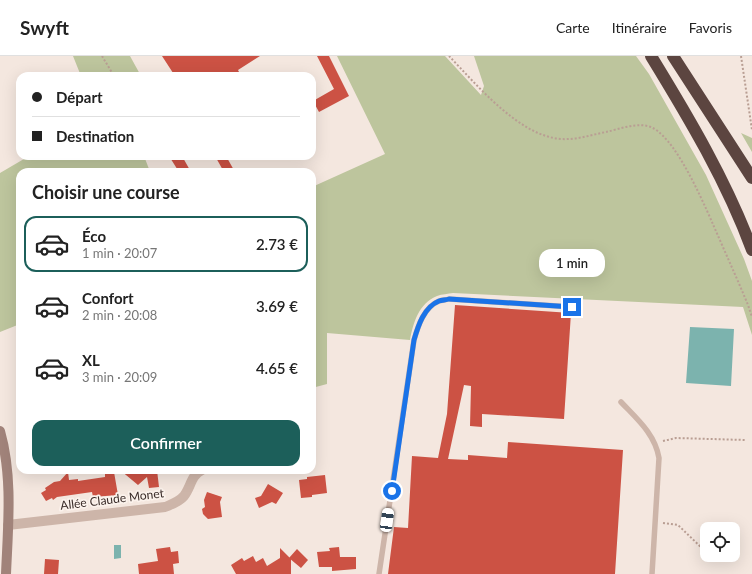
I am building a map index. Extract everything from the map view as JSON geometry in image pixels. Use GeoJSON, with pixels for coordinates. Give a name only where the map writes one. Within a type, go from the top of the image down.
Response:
{"type":"FeatureCollection","features":[{"type":"Feature","properties":{"kind":"highway"},"geometry":{"type":"LineString","coordinates":[[651,56],[709,157],[736,212],[752,250]]}},
{"type":"Feature","properties":{"kind":"highway"},"geometry":{"type":"LineString","coordinates":[[672,56],[752,178]]}},
{"type":"Feature","properties":{"kind":"street"},"geometry":{"type":"LineString","coordinates":[[0,431],[8,473],[6,574]]}},
{"type":"Feature","properties":{"kind":"street","name":"Allée Claude Monet"},"geometry":{"type":"LineString","coordinates":[[8,525],[165,507],[176,502],[185,494],[193,477],[197,474]]}},
{"type":"Feature","properties":{"kind":"lane"},"geometry":{"type":"LineString","coordinates":[[379,574],[414,340],[417,328],[423,317],[431,307],[439,301],[449,299],[572,307]]}},
{"type":"Feature","properties":{"kind":"lane"},"geometry":{"type":"LineString","coordinates":[[621,402],[650,433],[656,443],[660,458],[652,574]]}},
{"type":"Feature","properties":{"kind":"path"},"geometry":{"type":"LineString","coordinates":[[102,56],[112,72]]}},
{"type":"Feature","properties":{"kind":"path"},"geometry":{"type":"LineString","coordinates":[[449,56],[508,115],[546,136],[561,139],[574,138],[630,126],[652,128],[662,135],[683,164],[700,196],[752,317]]}},
{"type":"Feature","properties":{"kind":"path"},"geometry":{"type":"LineString","coordinates":[[741,56],[752,130]]}},
{"type":"Feature","properties":{"kind":"path"},"geometry":{"type":"LineString","coordinates":[[656,443],[676,438],[745,440]]}},
{"type":"Feature","properties":{"kind":"path"},"geometry":{"type":"LineString","coordinates":[[656,522],[678,525],[700,546]]}},
{"type":"Feature","properties":{"kind":"green space"},"geometry":{"type":"Polygon","coordinates":[[[73,56],[130,56],[139,72],[79,72],[73,56]]]}},
{"type":"Feature","properties":{"kind":"green space"},"geometry":{"type":"Polygon","coordinates":[[[337,56],[445,56],[481,95],[484,86],[474,56],[636,56],[649,74],[706,175],[744,259],[752,281],[752,335],[743,307],[453,293],[443,294],[431,299],[421,309],[415,320],[410,340],[327,333],[327,384],[316,387],[316,185],[385,154],[337,56]]]}},
{"type":"Feature","properties":{"kind":"green space"},"geometry":{"type":"Polygon","coordinates":[[[741,133],[752,138],[752,152],[741,133]]]}},
{"type":"Feature","properties":{"kind":"green space"},"geometry":{"type":"Polygon","coordinates":[[[22,160],[146,160],[149,168],[16,168],[16,326],[0,332],[0,173],[22,160]]]}},
{"type":"Feature","properties":{"kind":"water"},"geometry":{"type":"Polygon","coordinates":[[[690,327],[734,329],[731,386],[686,383],[690,327]]]}},
{"type":"Feature","properties":{"kind":"water"},"geometry":{"type":"Polygon","coordinates":[[[114,545],[121,545],[121,558],[114,559],[114,545]]]}},
{"type":"Feature","properties":{"kind":"building"},"geometry":{"type":"Polygon","coordinates":[[[162,56],[260,56],[238,70],[239,72],[172,72],[162,56]]]}},
{"type":"Feature","properties":{"kind":"building"},"geometry":{"type":"Polygon","coordinates":[[[317,56],[329,56],[349,96],[319,112],[316,106],[316,99],[334,89],[317,56]]]}},
{"type":"Feature","properties":{"kind":"building"},"geometry":{"type":"Polygon","coordinates":[[[172,160],[184,160],[189,168],[176,168],[172,160]]]}},
{"type":"Feature","properties":{"kind":"building"},"geometry":{"type":"Polygon","coordinates":[[[217,160],[228,160],[233,168],[222,168],[217,160]]]}},
{"type":"Feature","properties":{"kind":"building"},"geometry":{"type":"Polygon","coordinates":[[[455,305],[571,313],[564,419],[482,414],[482,427],[470,426],[471,386],[464,385],[448,459],[468,460],[468,455],[507,458],[508,442],[623,450],[615,574],[388,574],[394,527],[408,528],[412,456],[438,458],[447,414],[455,305]]]}},
{"type":"Feature","properties":{"kind":"building"},"geometry":{"type":"Polygon","coordinates":[[[66,474],[68,474],[69,480],[78,479],[78,481],[105,477],[105,474],[114,474],[118,495],[93,497],[92,492],[57,497],[53,500],[52,498],[46,501],[41,493],[46,490],[45,488],[54,482],[60,481],[66,474]]]}},
{"type":"Feature","properties":{"kind":"building"},"geometry":{"type":"Polygon","coordinates":[[[125,474],[157,474],[159,487],[149,488],[147,477],[138,485],[125,474]]]}},
{"type":"Feature","properties":{"kind":"building"},"geometry":{"type":"Polygon","coordinates":[[[325,475],[327,493],[301,498],[299,480],[307,479],[307,477],[325,475]]]}},
{"type":"Feature","properties":{"kind":"building"},"geometry":{"type":"Polygon","coordinates":[[[268,484],[283,493],[276,504],[272,502],[259,508],[255,498],[261,496],[268,484]]]}},
{"type":"Feature","properties":{"kind":"building"},"geometry":{"type":"Polygon","coordinates":[[[207,492],[222,497],[220,502],[222,517],[208,519],[203,514],[202,509],[205,507],[204,500],[207,492]]]}},
{"type":"Feature","properties":{"kind":"building"},"geometry":{"type":"Polygon","coordinates":[[[170,547],[171,552],[178,551],[179,563],[173,564],[174,574],[139,574],[138,564],[158,561],[156,549],[170,547]]]}},
{"type":"Feature","properties":{"kind":"building"},"geometry":{"type":"Polygon","coordinates":[[[339,547],[340,557],[356,557],[356,569],[332,571],[332,567],[319,567],[317,552],[330,551],[329,548],[339,547]]]}},
{"type":"Feature","properties":{"kind":"building"},"geometry":{"type":"Polygon","coordinates":[[[280,548],[291,559],[291,574],[236,574],[231,565],[242,558],[244,561],[253,556],[256,562],[263,558],[267,566],[280,558],[280,548]]]}},
{"type":"Feature","properties":{"kind":"building"},"geometry":{"type":"Polygon","coordinates":[[[297,549],[308,560],[301,568],[289,558],[297,549]]]}},
{"type":"Feature","properties":{"kind":"building"},"geometry":{"type":"Polygon","coordinates":[[[45,559],[59,560],[58,574],[44,574],[45,559]]]}},
{"type":"Feature","properties":{"kind":"route"},"geometry":{"type":"LineString","coordinates":[[392,491],[414,340],[417,328],[431,307],[439,301],[449,299],[572,307]]}}]}
